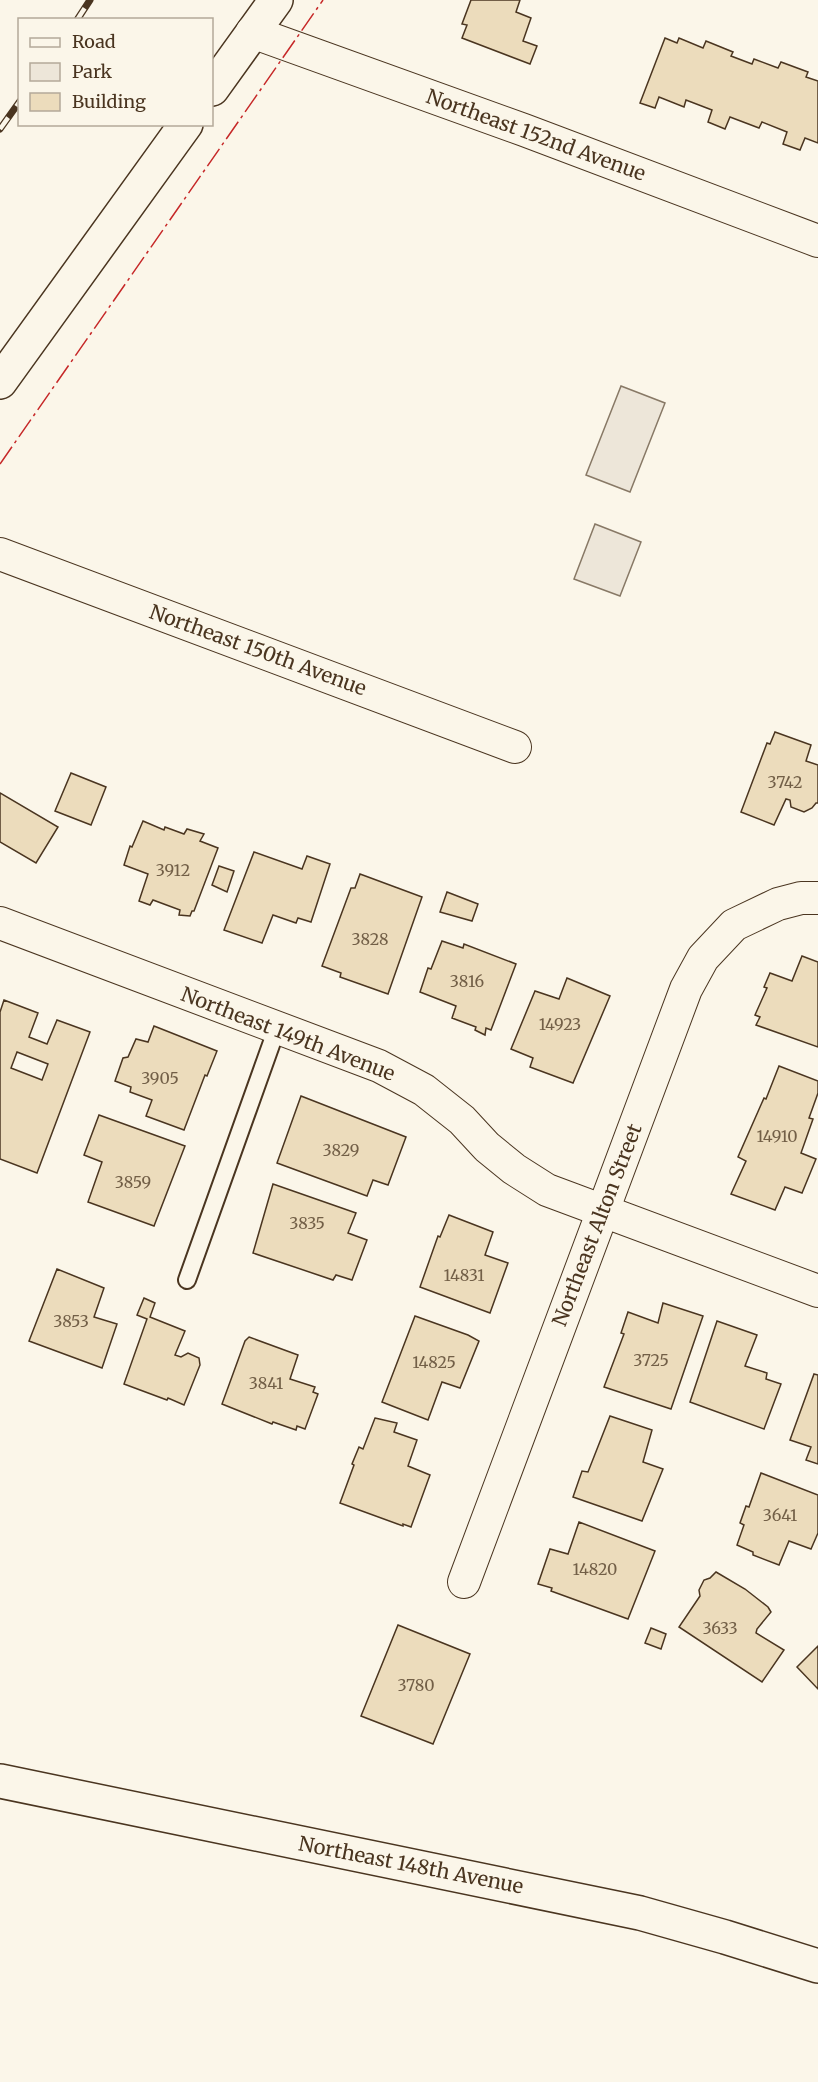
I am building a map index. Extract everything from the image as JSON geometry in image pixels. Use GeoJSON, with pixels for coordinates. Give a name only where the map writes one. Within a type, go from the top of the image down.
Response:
{"type":"FeatureCollection","features":[{"type":"Feature","properties":{"kind":"main road"},"geometry":{"type":"LineString","coordinates":[[213,88],[276,0]]}},
{"type":"Feature","properties":{"kind":"main road"},"geometry":{"type":"LineString","coordinates":[[0,382],[185,126]]}},
{"type":"Feature","properties":{"kind":"main road","name":"Northeast 148th Avenue"},"geometry":{"type":"LineString","coordinates":[[0,1781],[640,1913],[818,1966]]}},
{"type":"Feature","properties":{"kind":"street","name":"Northeast 152nd Avenue"},"geometry":{"type":"LineString","coordinates":[[252,32],[513,126],[818,241]]}},
{"type":"Feature","properties":{"kind":"street","name":"Northeast 150th Avenue"},"geometry":{"type":"LineString","coordinates":[[0,554],[515,747]]}},
{"type":"Feature","properties":{"kind":"street","name":"Northeast Alton Street"},"geometry":{"type":"LineString","coordinates":[[464,1582],[686,989],[703,958],[734,925],[778,904],[801,898],[818,898]]}},
{"type":"Feature","properties":{"kind":"street","name":"Northeast 149th Avenue"},"geometry":{"type":"LineString","coordinates":[[0,923],[379,1066],[424,1090],[462,1120],[487,1147],[514,1170],[547,1190],[818,1291]]}},
{"type":"Feature","properties":{"kind":"lane"},"geometry":{"type":"LineString","coordinates":[[187,1280],[278,1028]]}},
{"type":"Feature","properties":{"kind":"green space"},"geometry":{"type":"Polygon","coordinates":[[[621,386],[665,403],[630,492],[586,475],[621,386]]]}},
{"type":"Feature","properties":{"kind":"green space"},"geometry":{"type":"Polygon","coordinates":[[[595,524],[641,542],[620,596],[574,579],[595,524]]]}},
{"type":"Feature","properties":{"kind":"building"},"geometry":{"type":"Polygon","coordinates":[[[471,0],[520,0],[516,12],[531,18],[523,41],[537,46],[530,64],[462,38],[467,25],[462,24],[471,0]]]}},
{"type":"Feature","properties":{"kind":"building"},"geometry":{"type":"Polygon","coordinates":[[[665,38],[677,43],[679,38],[703,48],[706,41],[733,52],[731,56],[752,64],[754,59],[778,68],[781,62],[808,72],[806,77],[818,81],[818,143],[805,138],[800,150],[783,144],[787,132],[762,122],[759,128],[730,117],[725,129],[708,122],[712,110],[686,100],[684,107],[659,97],[655,108],[640,103],[665,38]]]}},
{"type":"Feature","properties":{"kind":"building"},"geometry":{"type":"Polygon","coordinates":[[[775,732],[811,745],[806,761],[818,765],[818,803],[804,812],[791,807],[790,800],[786,799],[774,825],[741,812],[767,743],[770,744],[775,732]]]}},
{"type":"Feature","properties":{"kind":"building"},"geometry":{"type":"Polygon","coordinates":[[[71,773],[106,787],[91,825],[55,811],[71,773]]]}},
{"type":"Feature","properties":{"kind":"building"},"geometry":{"type":"Polygon","coordinates":[[[0,793],[58,827],[36,863],[0,842],[0,793]]]}},
{"type":"Feature","properties":{"kind":"building"},"geometry":{"type":"Polygon","coordinates":[[[143,821],[164,830],[165,827],[184,834],[187,829],[204,834],[200,841],[218,848],[190,916],[179,915],[180,910],[153,900],[150,905],[139,901],[148,874],[124,865],[130,846],[132,847],[143,821]]]}},
{"type":"Feature","properties":{"kind":"building"},"geometry":{"type":"Polygon","coordinates":[[[254,852],[302,869],[307,856],[330,864],[311,922],[298,918],[296,923],[273,915],[262,943],[224,930],[254,852]]]}},
{"type":"Feature","properties":{"kind":"building"},"geometry":{"type":"Polygon","coordinates":[[[219,866],[234,871],[227,892],[212,885],[219,866]]]}},
{"type":"Feature","properties":{"kind":"building"},"geometry":{"type":"Polygon","coordinates":[[[360,874],[422,897],[388,994],[340,977],[341,973],[322,966],[351,888],[355,888],[360,874]]]}},
{"type":"Feature","properties":{"kind":"building"},"geometry":{"type":"Polygon","coordinates":[[[447,892],[478,904],[472,921],[440,912],[447,892]]]}},
{"type":"Feature","properties":{"kind":"building"},"geometry":{"type":"Polygon","coordinates":[[[442,941],[463,948],[464,944],[516,964],[491,1030],[486,1028],[485,1035],[475,1030],[476,1027],[452,1018],[456,1006],[420,992],[428,968],[431,969],[442,941]]]}},
{"type":"Feature","properties":{"kind":"building"},"geometry":{"type":"Polygon","coordinates":[[[802,956],[818,962],[818,1047],[756,1025],[760,1017],[755,1015],[767,988],[764,987],[770,973],[792,981],[802,956]]]}},
{"type":"Feature","properties":{"kind":"building"},"geometry":{"type":"Polygon","coordinates":[[[567,978],[610,996],[573,1083],[530,1067],[533,1058],[511,1049],[535,991],[559,999],[567,978]]]}},
{"type":"Feature","properties":{"kind":"building"},"geometry":{"type":"Polygon","coordinates":[[[4,1000],[38,1013],[29,1037],[47,1044],[57,1020],[90,1032],[37,1173],[0,1159],[0,1012],[4,1000]],[[17,1052],[11,1068],[42,1080],[48,1064],[17,1052]]]}},
{"type":"Feature","properties":{"kind":"building"},"geometry":{"type":"Polygon","coordinates":[[[154,1026],[217,1051],[207,1076],[205,1075],[184,1130],[146,1116],[152,1100],[130,1092],[131,1087],[115,1081],[123,1058],[128,1057],[136,1039],[148,1042],[154,1026]]]}},
{"type":"Feature","properties":{"kind":"building"},"geometry":{"type":"Polygon","coordinates":[[[779,1066],[818,1081],[818,1093],[809,1118],[813,1119],[801,1153],[816,1159],[802,1193],[785,1187],[775,1210],[731,1194],[746,1161],[738,1157],[779,1066]]]}},
{"type":"Feature","properties":{"kind":"building"},"geometry":{"type":"Polygon","coordinates":[[[301,1096],[406,1137],[388,1185],[373,1180],[367,1196],[277,1163],[301,1096]]]}},
{"type":"Feature","properties":{"kind":"building"},"geometry":{"type":"Polygon","coordinates":[[[99,1115],[185,1146],[154,1226],[88,1202],[102,1162],[84,1155],[99,1115]]]}},
{"type":"Feature","properties":{"kind":"building"},"geometry":{"type":"Polygon","coordinates":[[[273,1184],[356,1213],[348,1233],[367,1240],[352,1280],[336,1275],[333,1280],[253,1253],[273,1184]]]}},
{"type":"Feature","properties":{"kind":"building"},"geometry":{"type":"Polygon","coordinates":[[[449,1215],[493,1232],[485,1255],[508,1263],[490,1313],[420,1287],[438,1236],[440,1237],[449,1215]]]}},
{"type":"Feature","properties":{"kind":"building"},"geometry":{"type":"Polygon","coordinates":[[[57,1269],[104,1288],[94,1317],[117,1324],[102,1368],[29,1341],[57,1269]]]}},
{"type":"Feature","properties":{"kind":"building"},"geometry":{"type":"Polygon","coordinates":[[[144,1298],[155,1303],[150,1317],[185,1331],[175,1355],[181,1357],[188,1353],[199,1358],[200,1365],[184,1405],[124,1384],[147,1319],[137,1315],[144,1298]]]}},
{"type":"Feature","properties":{"kind":"building"},"geometry":{"type":"Polygon","coordinates":[[[663,1303],[703,1316],[671,1409],[604,1387],[624,1334],[621,1333],[628,1312],[658,1323],[663,1303]]]}},
{"type":"Feature","properties":{"kind":"building"},"geometry":{"type":"Polygon","coordinates":[[[415,1316],[479,1341],[460,1388],[442,1382],[428,1420],[382,1402],[415,1316]]]}},
{"type":"Feature","properties":{"kind":"building"},"geometry":{"type":"Polygon","coordinates":[[[717,1321],[757,1335],[745,1366],[767,1373],[766,1379],[781,1384],[764,1429],[690,1402],[717,1321]]]}},
{"type":"Feature","properties":{"kind":"building"},"geometry":{"type":"Polygon","coordinates":[[[249,1337],[298,1355],[290,1379],[315,1387],[313,1392],[318,1394],[305,1429],[297,1426],[296,1430],[273,1422],[272,1424],[222,1404],[245,1341],[249,1337]]]}},
{"type":"Feature","properties":{"kind":"building"},"geometry":{"type":"Polygon","coordinates":[[[814,1374],[818,1375],[818,1464],[806,1460],[811,1447],[790,1440],[814,1374]]]}},
{"type":"Feature","properties":{"kind":"building"},"geometry":{"type":"Polygon","coordinates":[[[610,1416],[652,1430],[643,1462],[663,1469],[642,1521],[573,1497],[582,1471],[588,1472],[610,1416]]]}},
{"type":"Feature","properties":{"kind":"building"},"geometry":{"type":"Polygon","coordinates":[[[375,1418],[397,1423],[394,1432],[417,1440],[408,1466],[430,1475],[411,1527],[340,1503],[359,1447],[363,1449],[375,1418]]]}},
{"type":"Feature","properties":{"kind":"building"},"geometry":{"type":"Polygon","coordinates":[[[761,1473],[818,1495],[818,1533],[811,1549],[789,1541],[779,1565],[753,1555],[753,1552],[737,1545],[744,1525],[740,1523],[746,1506],[749,1507],[761,1473]]]}},
{"type":"Feature","properties":{"kind":"building"},"geometry":{"type":"Polygon","coordinates":[[[579,1522],[655,1551],[628,1619],[551,1591],[552,1588],[538,1584],[550,1549],[568,1554],[579,1522]]]}},
{"type":"Feature","properties":{"kind":"building"},"geometry":{"type":"Polygon","coordinates":[[[716,1572],[745,1589],[771,1612],[756,1633],[784,1650],[762,1682],[679,1627],[700,1596],[699,1590],[704,1580],[716,1572]]]}},
{"type":"Feature","properties":{"kind":"building"},"geometry":{"type":"Polygon","coordinates":[[[398,1625],[470,1654],[433,1744],[361,1716],[398,1625]]]}},
{"type":"Feature","properties":{"kind":"building"},"geometry":{"type":"Polygon","coordinates":[[[651,1628],[666,1634],[661,1649],[645,1643],[651,1628]]]}},
{"type":"Feature","properties":{"kind":"building"},"geometry":{"type":"Polygon","coordinates":[[[818,1646],[818,1689],[797,1667],[818,1646]]]}},
{"type":"Feature","properties":{"kind":"railway"},"geometry":{"type":"LineString","coordinates":[[78,18],[90,0]]}},
{"type":"Feature","properties":{"kind":"railway"},"geometry":{"type":"LineString","coordinates":[[0,129],[18,104]]}},
{"type":"Feature","properties":{"kind":"power"},"geometry":{"type":"LineString","coordinates":[[0,464],[323,0]]}}]}
